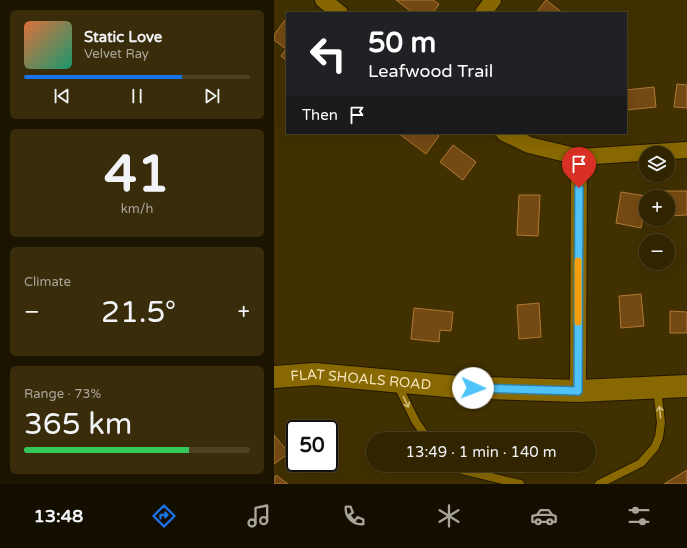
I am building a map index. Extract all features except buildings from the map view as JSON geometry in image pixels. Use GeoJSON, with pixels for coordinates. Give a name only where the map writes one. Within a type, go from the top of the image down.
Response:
{"type":"FeatureCollection","features":[{"type":"Feature","properties":{"kind":"main road","name":"FLAT SHOALS ROAD"},"geometry":{"type":"LineString","coordinates":[[274,377],[315,374],[458,387],[578,391],[687,386]]}},
{"type":"Feature","properties":{"kind":"street"},"geometry":{"type":"LineString","coordinates":[[323,0],[339,12]]}},
{"type":"Feature","properties":{"kind":"street"},"geometry":{"type":"LineString","coordinates":[[485,12],[493,0]]}},
{"type":"Feature","properties":{"kind":"street"},"geometry":{"type":"LineString","coordinates":[[506,134],[529,145],[579,157],[687,150]]}},
{"type":"Feature","properties":{"kind":"street"},"geometry":{"type":"LineString","coordinates":[[578,391],[579,157]]}},
{"type":"Feature","properties":{"kind":"lane"},"geometry":{"type":"LineString","coordinates":[[396,382],[416,422],[423,432]]}},
{"type":"Feature","properties":{"kind":"lane"},"geometry":{"type":"LineString","coordinates":[[599,484],[641,463],[655,447],[659,437],[661,423],[657,387]]}},
{"type":"Feature","properties":{"kind":"lane"},"geometry":{"type":"LineString","coordinates":[[470,472],[520,484]]}},
{"type":"Feature","properties":{"kind":"slow traffic"},"geometry":{"type":"LineString","coordinates":[[578,261],[578,322]]}},
{"type":"Feature","properties":{"kind":"route"},"geometry":{"type":"LineString","coordinates":[[473,388],[578,391],[579,188]]}}]}
